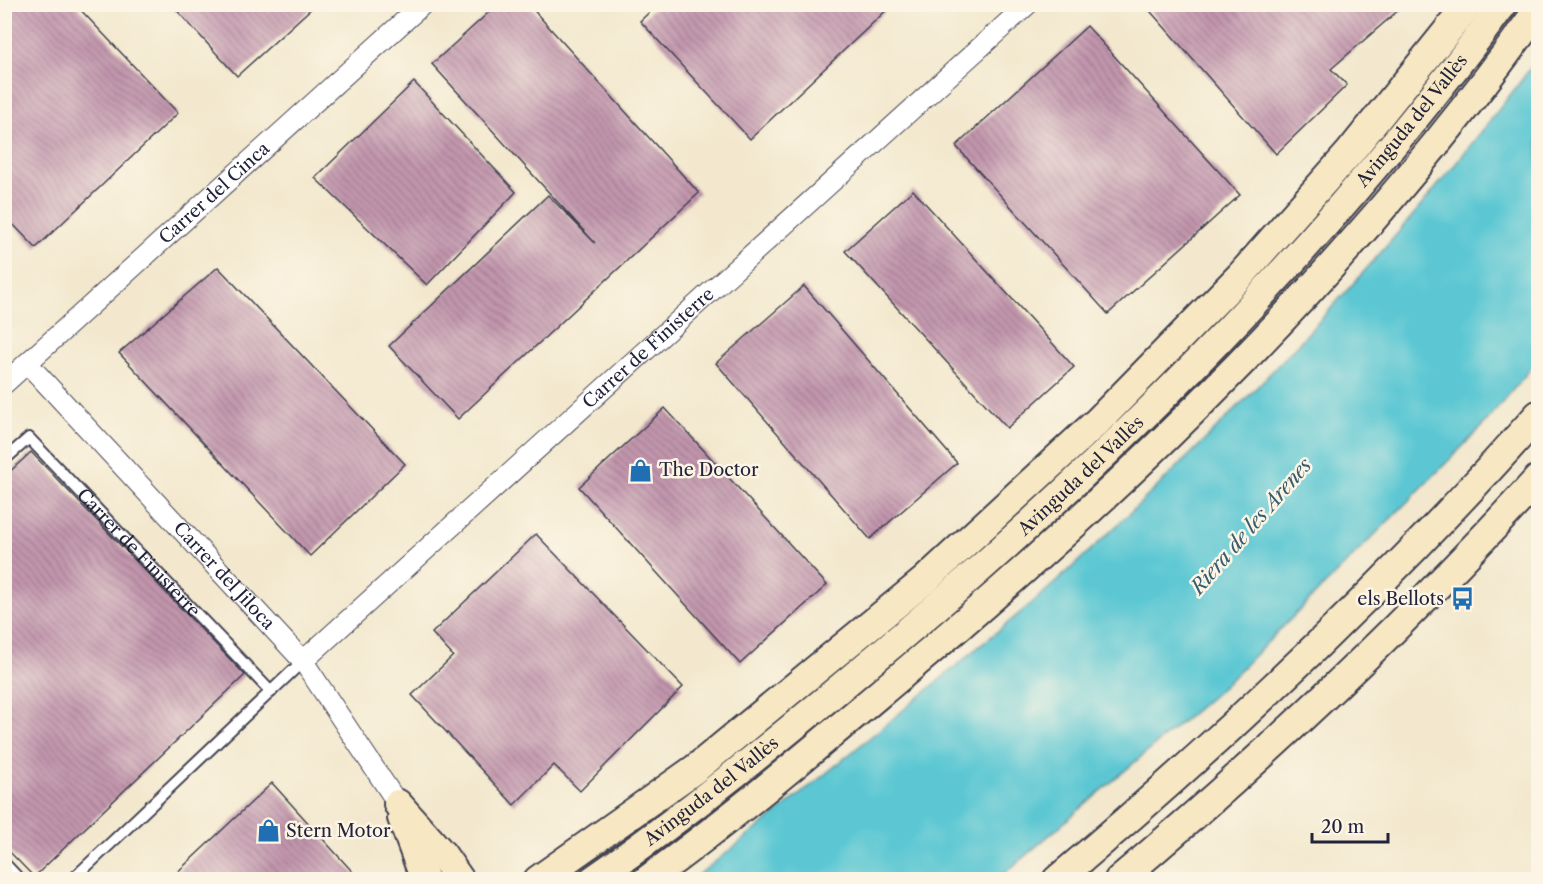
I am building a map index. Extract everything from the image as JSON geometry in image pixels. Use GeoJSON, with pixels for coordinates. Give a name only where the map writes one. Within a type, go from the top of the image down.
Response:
{"type":"FeatureCollection","features":[{"type":"Feature","properties":{"kind":"main road"},"geometry":{"type":"LineString","coordinates":[[538,879],[695,769],[925,580],[1098,421],[1241,275],[1342,161],[1469,4]]}},
{"type":"Feature","properties":{"kind":"main road","name":"Avinguda del Vallès"},"geometry":{"type":"LineString","coordinates":[[593,879],[743,770],[944,602],[1117,444],[1183,380],[1279,278],[1371,172],[1503,4]]}},
{"type":"Feature","properties":{"kind":"main road","name":"Avinguda del Vallès"},"geometry":{"type":"LineString","coordinates":[[647,879],[764,791],[958,628],[1140,464],[1295,306],[1364,229],[1446,130],[1539,10]]}},
{"type":"Feature","properties":{"kind":"main road"},"geometry":{"type":"LineString","coordinates":[[1057,879],[1163,790],[1310,652],[1422,542],[1539,415]]}},
{"type":"Feature","properties":{"kind":"main road"},"geometry":{"type":"LineString","coordinates":[[1119,879],[1250,766],[1347,675],[1449,574],[1539,478]]}},
{"type":"Feature","properties":{"kind":"main road"},"geometry":{"type":"LineString","coordinates":[[398,804],[425,879]]}},
{"type":"Feature","properties":{"kind":"main road"},"geometry":{"type":"LineString","coordinates":[[398,804],[442,854],[460,879]]}},
{"type":"Feature","properties":{"kind":"street","name":"Carrer del Cinca"},"geometry":{"type":"LineString","coordinates":[[4,384],[423,4]]}},
{"type":"Feature","properties":{"kind":"street","name":"Carrer de Finisterre"},"geometry":{"type":"LineString","coordinates":[[303,661],[1028,4]]}},
{"type":"Feature","properties":{"kind":"street","name":"Carrer del Jiloca"},"geometry":{"type":"LineString","coordinates":[[27,363],[303,661],[398,804]]}},
{"type":"Feature","properties":{"kind":"lane","name":"Carrer de Finisterre"},"geometry":{"type":"LineString","coordinates":[[4,460],[29,438],[271,692]]}},
{"type":"Feature","properties":{"kind":"lane","name":"Carrer de Finisterre"},"geometry":{"type":"LineString","coordinates":[[72,879],[303,661]]}},
{"type":"Feature","properties":{"kind":"lane"},"geometry":{"type":"LineString","coordinates":[[4,863],[20,879]]}},
{"type":"Feature","properties":{"kind":"water","name":"Riera de les Arenes"},"geometry":{"type":"Polygon","coordinates":[[[1538,58],[1538,360],[1480,429],[1224,686],[998,879],[693,879],[858,747],[1041,595],[1195,450],[1374,261],[1485,127],[1538,58]]]}},
{"type":"Feature","properties":{"kind":"building"},"geometry":{"type":"Polygon","coordinates":[[[4,4],[75,4],[178,113],[36,248],[4,215],[4,4]]]}},
{"type":"Feature","properties":{"kind":"building"},"geometry":{"type":"Polygon","coordinates":[[[498,4],[528,4],[699,193],[458,419],[389,346],[548,195],[595,243],[432,64],[498,4]]]}},
{"type":"Feature","properties":{"kind":"building"},"geometry":{"type":"Polygon","coordinates":[[[658,4],[893,4],[750,139],[640,21],[658,4]]]}},
{"type":"Feature","properties":{"kind":"building"},"geometry":{"type":"Polygon","coordinates":[[[1144,4],[1397,4],[1401,8],[1331,69],[1347,85],[1276,154],[1144,4]]]}},
{"type":"Feature","properties":{"kind":"building"},"geometry":{"type":"Polygon","coordinates":[[[172,5],[315,5],[237,76],[172,5]]]}},
{"type":"Feature","properties":{"kind":"building"},"geometry":{"type":"Polygon","coordinates":[[[1087,26],[1240,195],[1108,314],[956,146],[1087,26]]]}},
{"type":"Feature","properties":{"kind":"building"},"geometry":{"type":"Polygon","coordinates":[[[414,82],[516,192],[427,285],[315,178],[414,82]]]}},
{"type":"Feature","properties":{"kind":"building"},"geometry":{"type":"Polygon","coordinates":[[[913,190],[1074,367],[1007,428],[845,251],[913,190]]]}},
{"type":"Feature","properties":{"kind":"building"},"geometry":{"type":"Polygon","coordinates":[[[218,267],[405,464],[310,556],[119,353],[218,267]]]}},
{"type":"Feature","properties":{"kind":"building"},"geometry":{"type":"Polygon","coordinates":[[[804,286],[957,463],[870,539],[716,363],[804,286]]]}},
{"type":"Feature","properties":{"kind":"building"},"geometry":{"type":"Polygon","coordinates":[[[665,408],[827,585],[740,664],[579,487],[665,408]]]}},
{"type":"Feature","properties":{"kind":"building"},"geometry":{"type":"Polygon","coordinates":[[[31,452],[245,675],[34,877],[4,846],[4,477],[31,452]]]}},
{"type":"Feature","properties":{"kind":"building"},"geometry":{"type":"Polygon","coordinates":[[[536,534],[683,687],[580,791],[554,765],[514,805],[412,695],[453,656],[432,633],[536,534]]]}},
{"type":"Feature","properties":{"kind":"building","name":"Stern Motor"},"geometry":{"type":"Polygon","coordinates":[[[272,783],[360,880],[169,880],[272,783]]]}},
{"type":"Feature","properties":{"kind":"place","name":"The Doctor"},"geometry":{"type":"Point","coordinates":[641,470]}},
{"type":"Feature","properties":{"kind":"place","name":"els Bellots"},"geometry":{"type":"Point","coordinates":[1462,599]}},
{"type":"Feature","properties":{"kind":"place","name":"Stern Motor"},"geometry":{"type":"Point","coordinates":[268,831]}}]}
